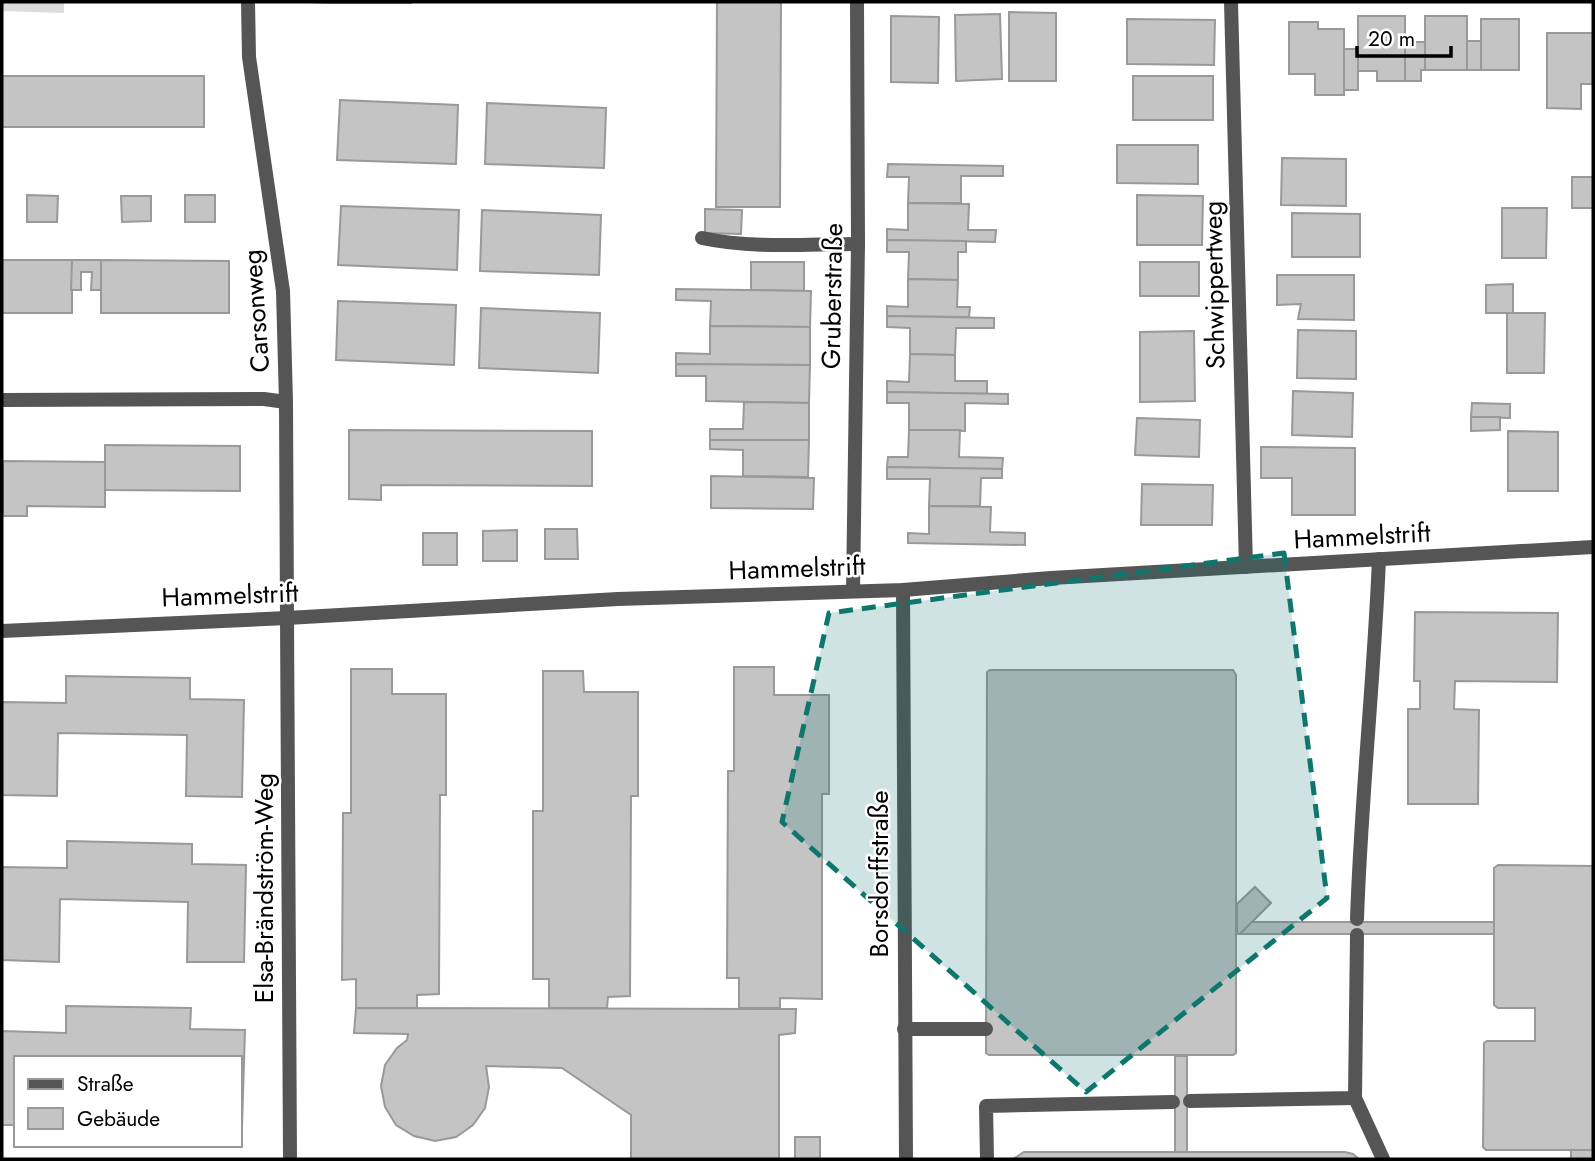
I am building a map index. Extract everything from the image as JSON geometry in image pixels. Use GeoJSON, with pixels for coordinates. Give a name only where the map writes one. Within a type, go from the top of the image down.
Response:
{"type":"FeatureCollection","features":[{"type":"Feature","properties":{"kind":"street","name":"Carsonweg"},"geometry":{"type":"LineString","coordinates":[[248,2],[249,57],[283,291],[287,618]]}},
{"type":"Feature","properties":{"kind":"street","name":"Gruberstraße"},"geometry":{"type":"LineString","coordinates":[[853,591],[858,244],[857,2]]}},
{"type":"Feature","properties":{"kind":"street","name":"Schwippertweg"},"geometry":{"type":"LineString","coordinates":[[1231,2],[1246,568]]}},
{"type":"Feature","properties":{"kind":"street"},"geometry":{"type":"LineString","coordinates":[[702,238],[755,245],[858,244]]}},
{"type":"Feature","properties":{"kind":"street"},"geometry":{"type":"LineString","coordinates":[[2,400],[286,401]]}},
{"type":"Feature","properties":{"kind":"street","name":"Hammelstrift"},"geometry":{"type":"LineString","coordinates":[[2,631],[618,599],[903,590],[1593,547]]}},
{"type":"Feature","properties":{"kind":"street"},"geometry":{"type":"LineString","coordinates":[[1357,919],[1379,559]]}},
{"type":"Feature","properties":{"kind":"street","name":"Borsdorffstraße"},"geometry":{"type":"LineString","coordinates":[[903,590],[906,1159]]}},
{"type":"Feature","properties":{"kind":"street","name":"Elsa-Brändström-Weg"},"geometry":{"type":"LineString","coordinates":[[287,618],[290,1159]]}},
{"type":"Feature","properties":{"kind":"street"},"geometry":{"type":"LineString","coordinates":[[1357,935],[1355,1098],[1384,1159]]}},
{"type":"Feature","properties":{"kind":"street"},"geometry":{"type":"LineString","coordinates":[[904,1029],[986,1029]]}},
{"type":"Feature","properties":{"kind":"street"},"geometry":{"type":"LineString","coordinates":[[1190,1101],[1355,1098]]}},
{"type":"Feature","properties":{"kind":"street"},"geometry":{"type":"LineString","coordinates":[[987,1159],[986,1106],[1173,1102]]}},
{"type":"Feature","properties":{"kind":"highlighted area"},"geometry":{"type":"Polygon","coordinates":[[[1284,553],[1327,898],[1086,1092],[782,822],[829,613],[1284,553]]]}},
{"type":"Feature","properties":{"kind":"shaded area"},"geometry":{"type":"Polygon","coordinates":[[[2,2],[64,2],[64,13],[2,11],[2,2]]]}},
{"type":"Feature","properties":{"kind":"building"},"geometry":{"type":"Polygon","coordinates":[[[310,2],[411,2],[411,3],[327,3],[310,2]]]}},
{"type":"Feature","properties":{"kind":"building"},"geometry":{"type":"Polygon","coordinates":[[[717,2],[781,2],[780,207],[716,207],[717,2]]]}},
{"type":"Feature","properties":{"kind":"building"},"geometry":{"type":"Polygon","coordinates":[[[1009,12],[1056,13],[1056,81],[1009,81],[1009,12]]]}},
{"type":"Feature","properties":{"kind":"building"},"geometry":{"type":"Polygon","coordinates":[[[1000,14],[1002,79],[956,81],[955,15],[1000,14]]]}},
{"type":"Feature","properties":{"kind":"building"},"geometry":{"type":"Polygon","coordinates":[[[891,16],[939,17],[938,83],[891,82],[891,16]]]}},
{"type":"Feature","properties":{"kind":"building"},"geometry":{"type":"Polygon","coordinates":[[[1358,16],[1405,16],[1405,81],[1377,81],[1377,71],[1358,71],[1358,16]]]}},
{"type":"Feature","properties":{"kind":"building"},"geometry":{"type":"Polygon","coordinates":[[[1425,16],[1467,16],[1467,70],[1425,70],[1425,16]]]}},
{"type":"Feature","properties":{"kind":"building"},"geometry":{"type":"Polygon","coordinates":[[[1127,19],[1215,20],[1214,65],[1127,64],[1127,19]]]}},
{"type":"Feature","properties":{"kind":"building"},"geometry":{"type":"Polygon","coordinates":[[[1481,19],[1519,19],[1519,70],[1481,70],[1481,19]]]}},
{"type":"Feature","properties":{"kind":"building"},"geometry":{"type":"Polygon","coordinates":[[[1289,22],[1318,22],[1318,29],[1344,29],[1344,95],[1315,95],[1315,74],[1289,74],[1289,22]]]}},
{"type":"Feature","properties":{"kind":"building"},"geometry":{"type":"Polygon","coordinates":[[[1547,33],[1593,33],[1593,84],[1581,84],[1581,109],[1547,108],[1547,33]]]}},
{"type":"Feature","properties":{"kind":"building"},"geometry":{"type":"Polygon","coordinates":[[[1467,41],[1481,41],[1481,70],[1467,70],[1467,41]]]}},
{"type":"Feature","properties":{"kind":"building"},"geometry":{"type":"Polygon","coordinates":[[[1405,42],[1425,42],[1425,70],[1421,70],[1421,81],[1405,81],[1405,42]]]}},
{"type":"Feature","properties":{"kind":"building"},"geometry":{"type":"Polygon","coordinates":[[[1344,49],[1358,49],[1358,90],[1344,90],[1344,49]]]}},
{"type":"Feature","properties":{"kind":"building"},"geometry":{"type":"Polygon","coordinates":[[[2,76],[204,76],[204,127],[2,127],[2,76]]]}},
{"type":"Feature","properties":{"kind":"building"},"geometry":{"type":"Polygon","coordinates":[[[1133,76],[1213,76],[1213,120],[1133,120],[1133,76]]]}},
{"type":"Feature","properties":{"kind":"building"},"geometry":{"type":"Polygon","coordinates":[[[340,100],[458,105],[456,164],[337,160],[340,100]]]}},
{"type":"Feature","properties":{"kind":"building"},"geometry":{"type":"Polygon","coordinates":[[[487,103],[606,108],[604,168],[485,164],[487,103]]]}},
{"type":"Feature","properties":{"kind":"building"},"geometry":{"type":"Polygon","coordinates":[[[1117,145],[1198,145],[1198,184],[1117,183],[1117,145]]]}},
{"type":"Feature","properties":{"kind":"building"},"geometry":{"type":"Polygon","coordinates":[[[1282,158],[1346,159],[1346,206],[1281,205],[1282,158]]]}},
{"type":"Feature","properties":{"kind":"building"},"geometry":{"type":"Polygon","coordinates":[[[888,164],[1003,166],[1003,176],[961,176],[961,203],[908,203],[909,177],[887,177],[888,164]]]}},
{"type":"Feature","properties":{"kind":"building"},"geometry":{"type":"Polygon","coordinates":[[[1572,177],[1593,177],[1593,208],[1572,208],[1572,177]]]}},
{"type":"Feature","properties":{"kind":"building"},"geometry":{"type":"Polygon","coordinates":[[[27,195],[58,196],[57,222],[27,222],[27,195]]]}},
{"type":"Feature","properties":{"kind":"building"},"geometry":{"type":"Polygon","coordinates":[[[185,195],[215,195],[215,222],[185,222],[185,195]]]}},
{"type":"Feature","properties":{"kind":"building"},"geometry":{"type":"Polygon","coordinates":[[[1137,195],[1203,196],[1202,245],[1137,245],[1137,195]]]}},
{"type":"Feature","properties":{"kind":"building"},"geometry":{"type":"Polygon","coordinates":[[[121,196],[151,196],[151,221],[122,222],[121,196]]]}},
{"type":"Feature","properties":{"kind":"building"},"geometry":{"type":"Polygon","coordinates":[[[908,203],[969,204],[968,230],[996,230],[995,242],[887,240],[887,229],[908,230],[908,203]]]}},
{"type":"Feature","properties":{"kind":"building"},"geometry":{"type":"Polygon","coordinates":[[[341,206],[459,210],[457,270],[338,265],[341,206]]]}},
{"type":"Feature","properties":{"kind":"building"},"geometry":{"type":"Polygon","coordinates":[[[1502,208],[1547,208],[1546,258],[1502,258],[1502,208]]]}},
{"type":"Feature","properties":{"kind":"building"},"geometry":{"type":"Polygon","coordinates":[[[705,209],[742,210],[741,234],[705,233],[705,209]]]}},
{"type":"Feature","properties":{"kind":"building"},"geometry":{"type":"Polygon","coordinates":[[[482,210],[601,215],[599,275],[480,271],[482,210]]]}},
{"type":"Feature","properties":{"kind":"building"},"geometry":{"type":"Polygon","coordinates":[[[1292,213],[1360,214],[1360,257],[1292,257],[1292,213]]]}},
{"type":"Feature","properties":{"kind":"building"},"geometry":{"type":"Polygon","coordinates":[[[887,240],[966,241],[966,252],[958,252],[958,280],[908,279],[909,252],[887,252],[887,240]]]}},
{"type":"Feature","properties":{"kind":"building"},"geometry":{"type":"Polygon","coordinates":[[[2,260],[72,260],[72,313],[2,313],[2,260]]]}},
{"type":"Feature","properties":{"kind":"building"},"geometry":{"type":"Polygon","coordinates":[[[72,260],[101,260],[101,290],[91,290],[92,272],[81,272],[81,290],[71,290],[72,260]]]}},
{"type":"Feature","properties":{"kind":"building"},"geometry":{"type":"Polygon","coordinates":[[[101,260],[229,261],[229,313],[101,313],[101,260]]]}},
{"type":"Feature","properties":{"kind":"building"},"geometry":{"type":"Polygon","coordinates":[[[751,262],[804,262],[804,291],[751,290],[751,262]]]}},
{"type":"Feature","properties":{"kind":"building"},"geometry":{"type":"Polygon","coordinates":[[[1140,262],[1199,262],[1199,296],[1140,296],[1140,262]]]}},
{"type":"Feature","properties":{"kind":"building"},"geometry":{"type":"Polygon","coordinates":[[[1277,275],[1354,275],[1354,320],[1298,319],[1301,304],[1277,305],[1277,275]]]}},
{"type":"Feature","properties":{"kind":"building"},"geometry":{"type":"Polygon","coordinates":[[[908,279],[958,280],[957,307],[970,307],[969,317],[887,316],[887,306],[908,307],[908,279]]]}},
{"type":"Feature","properties":{"kind":"building"},"geometry":{"type":"Polygon","coordinates":[[[1513,284],[1513,313],[1486,313],[1486,285],[1513,284]]]}},
{"type":"Feature","properties":{"kind":"building"},"geometry":{"type":"Polygon","coordinates":[[[676,289],[811,291],[810,327],[710,326],[711,301],[676,300],[676,289]]]}},
{"type":"Feature","properties":{"kind":"building"},"geometry":{"type":"Polygon","coordinates":[[[338,301],[456,305],[454,365],[336,360],[338,301]]]}},
{"type":"Feature","properties":{"kind":"building"},"geometry":{"type":"Polygon","coordinates":[[[481,308],[600,313],[598,373],[479,368],[481,308]]]}},
{"type":"Feature","properties":{"kind":"building"},"geometry":{"type":"Polygon","coordinates":[[[1507,313],[1545,313],[1544,373],[1507,373],[1507,313]]]}},
{"type":"Feature","properties":{"kind":"building"},"geometry":{"type":"Polygon","coordinates":[[[887,316],[994,318],[994,328],[956,328],[955,355],[910,354],[910,328],[887,327],[887,316]]]}},
{"type":"Feature","properties":{"kind":"building"},"geometry":{"type":"Polygon","coordinates":[[[710,326],[810,327],[810,365],[676,364],[676,353],[710,354],[710,326]]]}},
{"type":"Feature","properties":{"kind":"building"},"geometry":{"type":"Polygon","coordinates":[[[1298,330],[1356,331],[1356,379],[1297,378],[1298,330]]]}},
{"type":"Feature","properties":{"kind":"building"},"geometry":{"type":"Polygon","coordinates":[[[1194,331],[1195,401],[1140,402],[1140,332],[1194,331]]]}},
{"type":"Feature","properties":{"kind":"building"},"geometry":{"type":"Polygon","coordinates":[[[910,354],[955,355],[955,381],[987,381],[987,394],[887,392],[887,381],[909,382],[910,354]]]}},
{"type":"Feature","properties":{"kind":"building"},"geometry":{"type":"Polygon","coordinates":[[[676,364],[810,365],[809,403],[706,401],[706,376],[676,376],[676,364]]]}},
{"type":"Feature","properties":{"kind":"building"},"geometry":{"type":"Polygon","coordinates":[[[1293,391],[1353,393],[1352,437],[1292,435],[1293,391]]]}},
{"type":"Feature","properties":{"kind":"building"},"geometry":{"type":"Polygon","coordinates":[[[887,392],[1008,394],[1008,404],[965,403],[965,431],[909,430],[909,403],[887,403],[887,392]]]}},
{"type":"Feature","properties":{"kind":"building"},"geometry":{"type":"Polygon","coordinates":[[[744,402],[809,403],[809,440],[710,440],[710,429],[743,429],[744,402]]]}},
{"type":"Feature","properties":{"kind":"building"},"geometry":{"type":"Polygon","coordinates":[[[1472,403],[1510,404],[1510,418],[1471,417],[1472,403]]]}},
{"type":"Feature","properties":{"kind":"building"},"geometry":{"type":"Polygon","coordinates":[[[1471,417],[1500,417],[1500,430],[1471,431],[1471,417]]]}},
{"type":"Feature","properties":{"kind":"building"},"geometry":{"type":"Polygon","coordinates":[[[1137,418],[1200,420],[1199,457],[1135,455],[1137,418]]]}},
{"type":"Feature","properties":{"kind":"building"},"geometry":{"type":"Polygon","coordinates":[[[349,430],[592,431],[592,486],[381,485],[381,500],[349,499],[349,430]]]}},
{"type":"Feature","properties":{"kind":"building"},"geometry":{"type":"Polygon","coordinates":[[[909,430],[960,430],[959,457],[1003,458],[1002,469],[887,467],[888,457],[908,457],[909,430]]]}},
{"type":"Feature","properties":{"kind":"building"},"geometry":{"type":"Polygon","coordinates":[[[1508,431],[1558,432],[1558,491],[1508,491],[1508,431]]]}},
{"type":"Feature","properties":{"kind":"building"},"geometry":{"type":"Polygon","coordinates":[[[710,440],[809,440],[808,477],[743,476],[743,450],[710,449],[710,440]]]}},
{"type":"Feature","properties":{"kind":"building"},"geometry":{"type":"Polygon","coordinates":[[[105,445],[240,446],[240,491],[105,490],[105,445]]]}},
{"type":"Feature","properties":{"kind":"building"},"geometry":{"type":"Polygon","coordinates":[[[1261,447],[1355,448],[1355,515],[1292,515],[1292,478],[1261,478],[1261,447]]]}},
{"type":"Feature","properties":{"kind":"building"},"geometry":{"type":"Polygon","coordinates":[[[3,461],[105,462],[105,507],[27,506],[27,516],[3,516],[3,461]]]}},
{"type":"Feature","properties":{"kind":"building"},"geometry":{"type":"Polygon","coordinates":[[[887,467],[1002,469],[1002,478],[981,478],[980,506],[929,506],[930,479],[887,479],[887,467]]]}},
{"type":"Feature","properties":{"kind":"building"},"geometry":{"type":"Polygon","coordinates":[[[711,476],[814,478],[813,509],[711,508],[711,476]]]}},
{"type":"Feature","properties":{"kind":"building"},"geometry":{"type":"Polygon","coordinates":[[[1142,484],[1213,485],[1212,525],[1141,525],[1142,484]]]}},
{"type":"Feature","properties":{"kind":"building"},"geometry":{"type":"Polygon","coordinates":[[[929,506],[991,507],[990,532],[1025,533],[1025,545],[908,543],[908,533],[929,534],[929,506]]]}},
{"type":"Feature","properties":{"kind":"building"},"geometry":{"type":"Polygon","coordinates":[[[545,529],[577,529],[578,559],[545,559],[545,529]]]}},
{"type":"Feature","properties":{"kind":"building"},"geometry":{"type":"Polygon","coordinates":[[[517,530],[517,561],[483,561],[483,531],[517,530]]]}},
{"type":"Feature","properties":{"kind":"building"},"geometry":{"type":"Polygon","coordinates":[[[423,533],[457,533],[457,565],[423,565],[423,533]]]}},
{"type":"Feature","properties":{"kind":"building"},"geometry":{"type":"Polygon","coordinates":[[[1415,612],[1558,613],[1557,682],[1455,681],[1454,709],[1479,710],[1478,804],[1408,804],[1408,709],[1420,709],[1420,681],[1414,681],[1415,612]]]}},
{"type":"Feature","properties":{"kind":"building"},"geometry":{"type":"Polygon","coordinates":[[[734,667],[774,667],[774,695],[829,695],[829,794],[822,794],[822,999],[780,998],[780,1008],[739,1008],[739,978],[727,978],[728,771],[734,771],[734,667]]]}},
{"type":"Feature","properties":{"kind":"building"},"geometry":{"type":"Polygon","coordinates":[[[351,669],[392,669],[392,694],[446,694],[446,795],[440,795],[439,994],[417,995],[417,1008],[356,1008],[356,979],[342,980],[343,813],[351,813],[351,669]]]}},
{"type":"Feature","properties":{"kind":"building"},"geometry":{"type":"Polygon","coordinates":[[[1233,670],[1236,675],[1236,1053],[1233,1055],[986,1053],[987,672],[1233,670]]]}},
{"type":"Feature","properties":{"kind":"building"},"geometry":{"type":"Polygon","coordinates":[[[543,671],[583,671],[584,692],[638,692],[638,796],[631,796],[630,996],[608,997],[607,1008],[549,1008],[549,979],[533,979],[533,811],[543,811],[543,671]]]}},
{"type":"Feature","properties":{"kind":"building"},"geometry":{"type":"Polygon","coordinates":[[[66,676],[190,678],[190,699],[244,700],[242,797],[186,796],[187,735],[58,733],[57,796],[2,795],[2,702],[66,703],[66,676]]]}},
{"type":"Feature","properties":{"kind":"building"},"geometry":{"type":"Polygon","coordinates":[[[67,841],[192,844],[192,864],[246,865],[244,962],[187,962],[188,902],[60,899],[59,962],[2,960],[2,867],[67,868],[67,841]]]}},
{"type":"Feature","properties":{"kind":"building"},"geometry":{"type":"Polygon","coordinates":[[[1498,865],[1593,866],[1593,1150],[1486,1150],[1483,1147],[1484,1043],[1535,1041],[1535,1008],[1498,1008],[1494,1005],[1494,868],[1498,865]]]}},
{"type":"Feature","properties":{"kind":"building"},"geometry":{"type":"Polygon","coordinates":[[[1255,887],[1271,903],[1237,934],[1237,904],[1255,887]]]}},
{"type":"Feature","properties":{"kind":"building"},"geometry":{"type":"Polygon","coordinates":[[[1252,922],[1494,922],[1494,934],[1240,934],[1252,922]]]}},
{"type":"Feature","properties":{"kind":"building"},"geometry":{"type":"Polygon","coordinates":[[[66,1006],[191,1008],[190,1029],[245,1030],[242,1127],[242,1056],[14,1056],[14,1125],[2,1125],[2,1031],[66,1033],[66,1006]]]}},
{"type":"Feature","properties":{"kind":"building"},"geometry":{"type":"Polygon","coordinates":[[[356,1008],[796,1009],[795,1033],[779,1035],[779,1159],[631,1159],[631,1115],[562,1068],[486,1066],[489,1087],[485,1108],[473,1125],[456,1137],[435,1141],[414,1136],[396,1125],[385,1107],[381,1086],[385,1065],[397,1048],[407,1040],[408,1034],[354,1033],[356,1008]]]}},
{"type":"Feature","properties":{"kind":"building"},"geometry":{"type":"Polygon","coordinates":[[[1175,1056],[1187,1056],[1187,1152],[1175,1152],[1175,1056]]]}},
{"type":"Feature","properties":{"kind":"building"},"geometry":{"type":"Polygon","coordinates":[[[795,1137],[820,1137],[820,1159],[795,1159],[795,1137]]]}},
{"type":"Feature","properties":{"kind":"building"},"geometry":{"type":"Polygon","coordinates":[[[1571,1150],[1593,1150],[1593,1159],[1571,1159],[1571,1150]]]}},
{"type":"Feature","properties":{"kind":"building"},"geometry":{"type":"Polygon","coordinates":[[[1024,1152],[1345,1152],[1359,1159],[1013,1159],[1024,1152]]]}}]}
